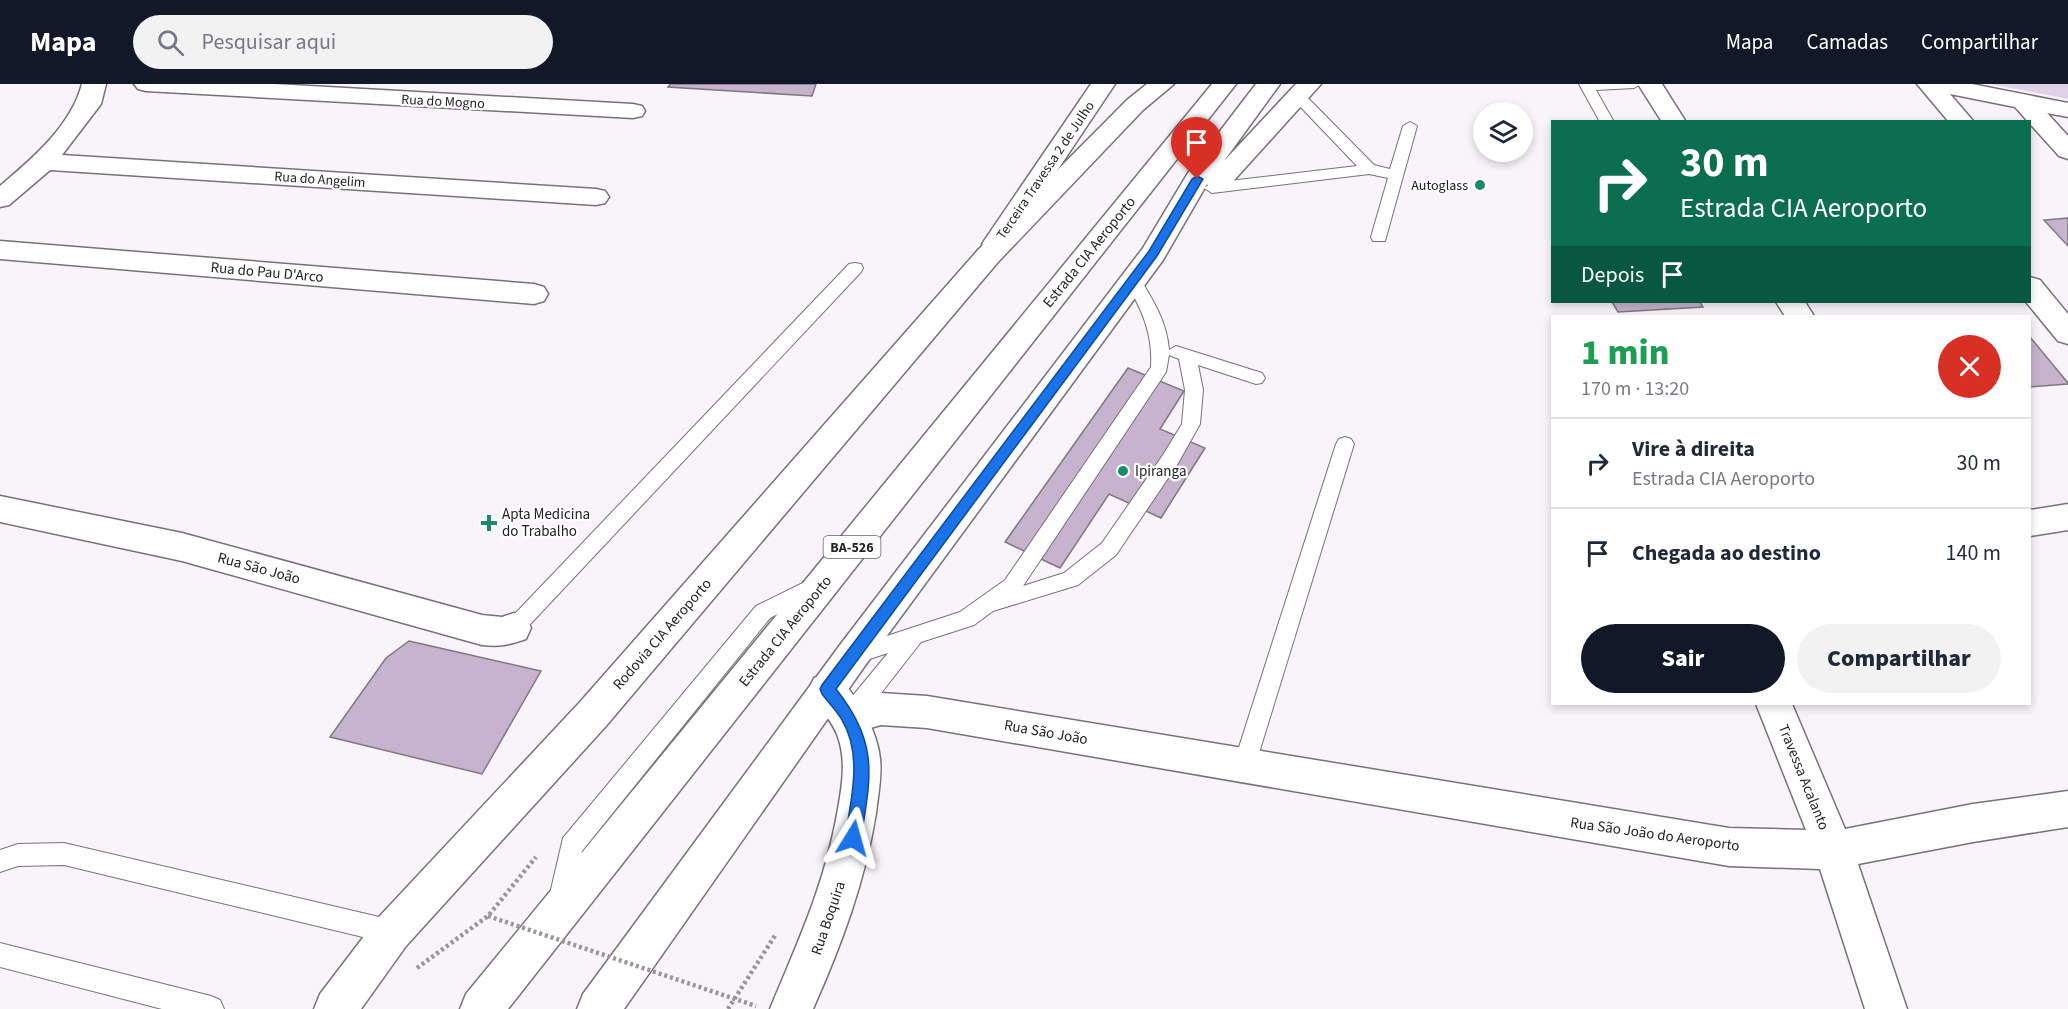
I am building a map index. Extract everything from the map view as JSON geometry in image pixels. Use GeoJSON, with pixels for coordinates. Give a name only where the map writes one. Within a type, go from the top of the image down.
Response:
{"type":"FeatureCollection","features":[{"type":"Feature","properties":{"kind":"main road"},"geometry":{"type":"LineString","coordinates":[[0,199],[44,162],[89,104],[94,84]]}},
{"type":"Feature","properties":{"kind":"main road","name":"Rua do Mogno"},"geometry":{"type":"LineString","coordinates":[[146,84],[633,111]]}},
{"type":"Feature","properties":{"kind":"main road","name":"Terceira Travessa 2 de Julho"},"geometry":{"type":"LineString","coordinates":[[987,256],[1103,84]]}},
{"type":"Feature","properties":{"kind":"main road"},"geometry":{"type":"LineString","coordinates":[[987,256],[1135,105],[1162,84]]}},
{"type":"Feature","properties":{"kind":"main road","name":"Estrada CIA Aeroporto"},"geometry":{"type":"LineString","coordinates":[[481,1009],[1224,84]]}},
{"type":"Feature","properties":{"kind":"main road"},"geometry":{"type":"LineString","coordinates":[[598,1009],[838,703],[852,656],[1153,254],[1197,179],[1268,84]]}},
{"type":"Feature","properties":{"kind":"main road"},"geometry":{"type":"LineString","coordinates":[[1650,84],[1673,120]]}},
{"type":"Feature","properties":{"kind":"main road"},"geometry":{"type":"LineString","coordinates":[[1929,84],[1960,120]]}},
{"type":"Feature","properties":{"kind":"main road"},"geometry":{"type":"LineString","coordinates":[[1936,84],[2068,110]]}},
{"type":"Feature","properties":{"kind":"main road"},"geometry":{"type":"LineString","coordinates":[[1153,254],[1181,230],[1212,188],[1303,90]]}},
{"type":"Feature","properties":{"kind":"main road"},"geometry":{"type":"LineString","coordinates":[[2023,101],[2068,151]]}},
{"type":"Feature","properties":{"kind":"main road","name":"Rua do Angelim"},"geometry":{"type":"LineString","coordinates":[[44,162],[596,197]]}},
{"type":"Feature","properties":{"kind":"main road","name":"Rua do Pau D'Arco"},"geometry":{"type":"LineString","coordinates":[[0,250],[534,294]]}},
{"type":"Feature","properties":{"kind":"main road","name":"Rodovia CIA Aeroporto"},"geometry":{"type":"LineString","coordinates":[[335,1009],[392,932],[593,714],[987,256]]}},
{"type":"Feature","properties":{"kind":"main road"},"geometry":{"type":"LineString","coordinates":[[2031,288],[2068,334]]}},
{"type":"Feature","properties":{"kind":"main road","name":"Rua São João"},"geometry":{"type":"LineString","coordinates":[[0,509],[182,547],[482,630],[502,633],[514,628]]}},
{"type":"Feature","properties":{"kind":"main road"},"geometry":{"type":"LineString","coordinates":[[2031,523],[2068,517]]}},
{"type":"Feature","properties":{"kind":"main road","name":"Rua São João"},"geometry":{"type":"LineString","coordinates":[[838,703],[906,710],[1244,766]]}},
{"type":"Feature","properties":{"kind":"main road","name":"Rua Boquira"},"geometry":{"type":"LineString","coordinates":[[773,1008],[814,961],[833,912],[853,838],[861,789],[861,752],[838,703]]}},
{"type":"Feature","properties":{"kind":"main road","name":"Travessa Acalanto"},"geometry":{"type":"LineString","coordinates":[[1774,705],[1834,850],[1886,1009]]}},
{"type":"Feature","properties":{"kind":"main road","name":"Rua São João do Aeroporto"},"geometry":{"type":"LineString","coordinates":[[1244,766],[1729,847],[1834,850],[1973,823],[2068,809]]}},
{"type":"Feature","properties":{"kind":"lane"},"geometry":{"type":"LineString","coordinates":[[1606,120],[1586,85],[1634,84]]}},
{"type":"Feature","properties":{"kind":"lane"},"geometry":{"type":"LineString","coordinates":[[1303,90],[1369,169]]}},
{"type":"Feature","properties":{"kind":"lane"},"geometry":{"type":"LineString","coordinates":[[1379,237],[1410,126]]}},
{"type":"Feature","properties":{"kind":"lane"},"geometry":{"type":"LineString","coordinates":[[1212,188],[1369,169],[1395,175]]}},
{"type":"Feature","properties":{"kind":"lane"},"geometry":{"type":"LineString","coordinates":[[514,628],[855,268]]}},
{"type":"Feature","properties":{"kind":"lane"},"geometry":{"type":"LineString","coordinates":[[852,656],[967,619],[1012,586],[1160,368],[1161,347],[1156,322],[1133,281]]}},
{"type":"Feature","properties":{"kind":"lane"},"geometry":{"type":"LineString","coordinates":[[1161,347],[1256,378]]}},
{"type":"Feature","properties":{"kind":"lane"},"geometry":{"type":"LineString","coordinates":[[984,606],[1046,589],[1071,579],[1109,549],[1170,460],[1191,424],[1194,390],[1187,356]]}},
{"type":"Feature","properties":{"kind":"lane"},"geometry":{"type":"LineString","coordinates":[[1244,766],[1345,444]]}},
{"type":"Feature","properties":{"kind":"lane"},"geometry":{"type":"LineString","coordinates":[[838,703],[914,636]]}},
{"type":"Feature","properties":{"kind":"lane"},"geometry":{"type":"LineString","coordinates":[[0,861],[18,855],[64,854],[392,932]]}},
{"type":"Feature","properties":{"kind":"lane"},"geometry":{"type":"LineString","coordinates":[[0,955],[211,1009]]}},
{"type":"Feature","properties":{"kind":"path"},"geometry":{"type":"LineString","coordinates":[[416,969],[488,916],[773,1008]]}},
{"type":"Feature","properties":{"kind":"path"},"geometry":{"type":"LineString","coordinates":[[728,1009],[781,926]]}},
{"type":"Feature","properties":{"kind":"shaded area"},"geometry":{"type":"Polygon","coordinates":[[[1990,84],[2068,84],[2068,99],[1990,84]]]}},
{"type":"Feature","properties":{"kind":"building"},"geometry":{"type":"Polygon","coordinates":[[[670,84],[816,84],[812,96],[668,87],[670,84]]]}},
{"type":"Feature","properties":{"kind":"building"},"geometry":{"type":"Polygon","coordinates":[[[2068,218],[2068,246],[2044,220],[2068,218]]]}},
{"type":"Feature","properties":{"kind":"building"},"geometry":{"type":"Polygon","coordinates":[[[1613,303],[1701,303],[1703,307],[1618,312],[1613,303]]]}},
{"type":"Feature","properties":{"kind":"building"},"geometry":{"type":"Polygon","coordinates":[[[2031,338],[2068,383],[2031,387],[2031,338]]]}},
{"type":"Feature","properties":{"kind":"building","name":"Ipiranga"},"geometry":{"type":"Polygon","coordinates":[[[1128,368],[1184,391],[1160,429],[1205,448],[1161,518],[1109,494],[1060,568],[1005,542],[1128,368]]]}},
{"type":"Feature","properties":{"kind":"building"},"geometry":{"type":"Polygon","coordinates":[[[409,641],[541,671],[482,774],[330,737],[386,658],[409,641]]]}},
{"type":"Feature","properties":{"kind":"place","name":"Autoglass"},"geometry":{"type":"Point","coordinates":[1480,185]}},
{"type":"Feature","properties":{"kind":"place","name":"Ipiranga"},"geometry":{"type":"Point","coordinates":[1123,471]}},
{"type":"Feature","properties":{"kind":"place","name":"Apta Medicina do Trabalho"},"geometry":{"type":"Point","coordinates":[489,523]}},
{"type":"Feature","properties":{"kind":"route"},"geometry":{"type":"LineString","coordinates":[[853,838],[861,789],[861,752],[849,717],[827,689],[1153,254],[1197,179]]}}]}
